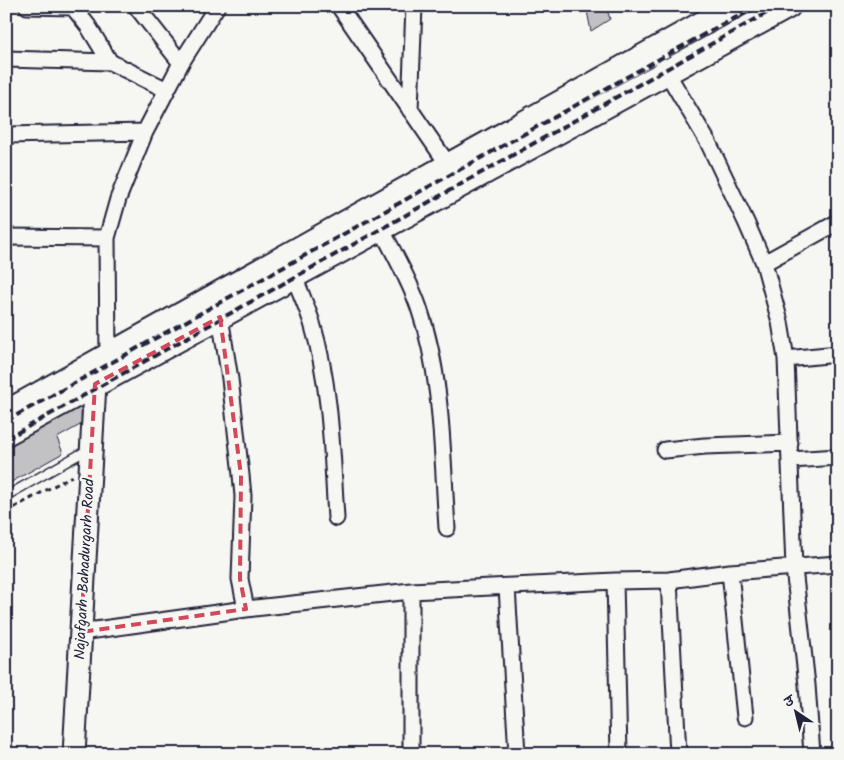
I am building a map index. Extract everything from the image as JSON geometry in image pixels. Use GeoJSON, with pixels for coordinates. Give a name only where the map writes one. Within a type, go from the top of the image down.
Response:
{"type":"FeatureCollection","features":[{"type":"Feature","properties":{"kind":"main road"},"geometry":{"type":"LineString","coordinates":[[6,413],[108,358],[734,6]]}},
{"type":"Feature","properties":{"kind":"main road"},"geometry":{"type":"LineString","coordinates":[[6,433],[788,6]]}},
{"type":"Feature","properties":{"kind":"street"},"geometry":{"type":"LineString","coordinates":[[27,6],[73,6],[110,62]]}},
{"type":"Feature","properties":{"kind":"street"},"geometry":{"type":"LineString","coordinates":[[136,6],[181,63]]}},
{"type":"Feature","properties":{"kind":"street"},"geometry":{"type":"LineString","coordinates":[[108,358],[107,238],[118,199],[146,132],[167,90],[181,63],[217,6]]}},
{"type":"Feature","properties":{"kind":"street"},"geometry":{"type":"LineString","coordinates":[[339,6],[449,166]]}},
{"type":"Feature","properties":{"kind":"street"},"geometry":{"type":"LineString","coordinates":[[410,110],[414,6]]}},
{"type":"Feature","properties":{"kind":"street"},"geometry":{"type":"LineString","coordinates":[[654,51],[708,142],[746,222],[764,263],[780,322],[786,359],[794,568],[807,685],[812,754]]}},
{"type":"Feature","properties":{"kind":"street"},"geometry":{"type":"LineString","coordinates":[[6,59],[110,62],[167,90]]}},
{"type":"Feature","properties":{"kind":"street"},"geometry":{"type":"LineString","coordinates":[[6,135],[54,132],[146,132]]}},
{"type":"Feature","properties":{"kind":"street"},"geometry":{"type":"LineString","coordinates":[[764,263],[838,222]]}},
{"type":"Feature","properties":{"kind":"street"},"geometry":{"type":"LineString","coordinates":[[381,228],[419,306],[436,374],[447,528]]}},
{"type":"Feature","properties":{"kind":"street"},"geometry":{"type":"LineString","coordinates":[[6,237],[107,238]]}},
{"type":"Feature","properties":{"kind":"street"},"geometry":{"type":"LineString","coordinates":[[294,276],[312,324],[324,382],[331,432],[336,518]]}},
{"type":"Feature","properties":{"kind":"street"},"geometry":{"type":"LineString","coordinates":[[220,317],[242,475],[240,579],[246,610]]}},
{"type":"Feature","properties":{"kind":"street"},"geometry":{"type":"LineString","coordinates":[[786,359],[838,354]]}},
{"type":"Feature","properties":{"kind":"street","name":"Najafgarh Bahadurgarh Road"},"geometry":{"type":"LineString","coordinates":[[74,754],[95,384]]}},
{"type":"Feature","properties":{"kind":"street"},"geometry":{"type":"LineString","coordinates":[[665,450],[705,446],[790,443]]}},
{"type":"Feature","properties":{"kind":"street"},"geometry":{"type":"LineString","coordinates":[[791,460],[838,457]]}},
{"type":"Feature","properties":{"kind":"street"},"geometry":{"type":"LineString","coordinates":[[81,632],[411,591],[669,580],[730,572],[838,564]]}},
{"type":"Feature","properties":{"kind":"street"},"geometry":{"type":"LineString","coordinates":[[730,572],[744,718]]}},
{"type":"Feature","properties":{"kind":"street"},"geometry":{"type":"LineString","coordinates":[[669,580],[678,754]]}},
{"type":"Feature","properties":{"kind":"street"},"geometry":{"type":"LineString","coordinates":[[615,581],[619,754]]}},
{"type":"Feature","properties":{"kind":"street"},"geometry":{"type":"LineString","coordinates":[[507,587],[516,754]]}},
{"type":"Feature","properties":{"kind":"street"},"geometry":{"type":"LineString","coordinates":[[411,591],[411,754]]}},
{"type":"Feature","properties":{"kind":"lane"},"geometry":{"type":"LineString","coordinates":[[6,496],[90,457]]}},
{"type":"Feature","properties":{"kind":"path"},"geometry":{"type":"LineString","coordinates":[[6,512],[90,457]]}},
{"type":"Feature","properties":{"kind":"highlighted area"},"geometry":{"type":"Polygon","coordinates":[[[220,317],[241,475],[240,579],[246,609],[81,632],[95,384],[220,317]]]}},
{"type":"Feature","properties":{"kind":"building"},"geometry":{"type":"Polygon","coordinates":[[[586,6],[606,6],[610,19],[591,31],[586,6]]]}},
{"type":"Feature","properties":{"kind":"building"},"geometry":{"type":"Polygon","coordinates":[[[59,377],[89,420],[57,438],[63,453],[6,485],[6,407],[59,377]]]}},
{"type":"Feature","properties":{"kind":"railway"},"geometry":{"type":"LineString","coordinates":[[6,421],[755,6]]}},
{"type":"Feature","properties":{"kind":"railway"},"geometry":{"type":"LineString","coordinates":[[6,439],[779,6]]}}]}
